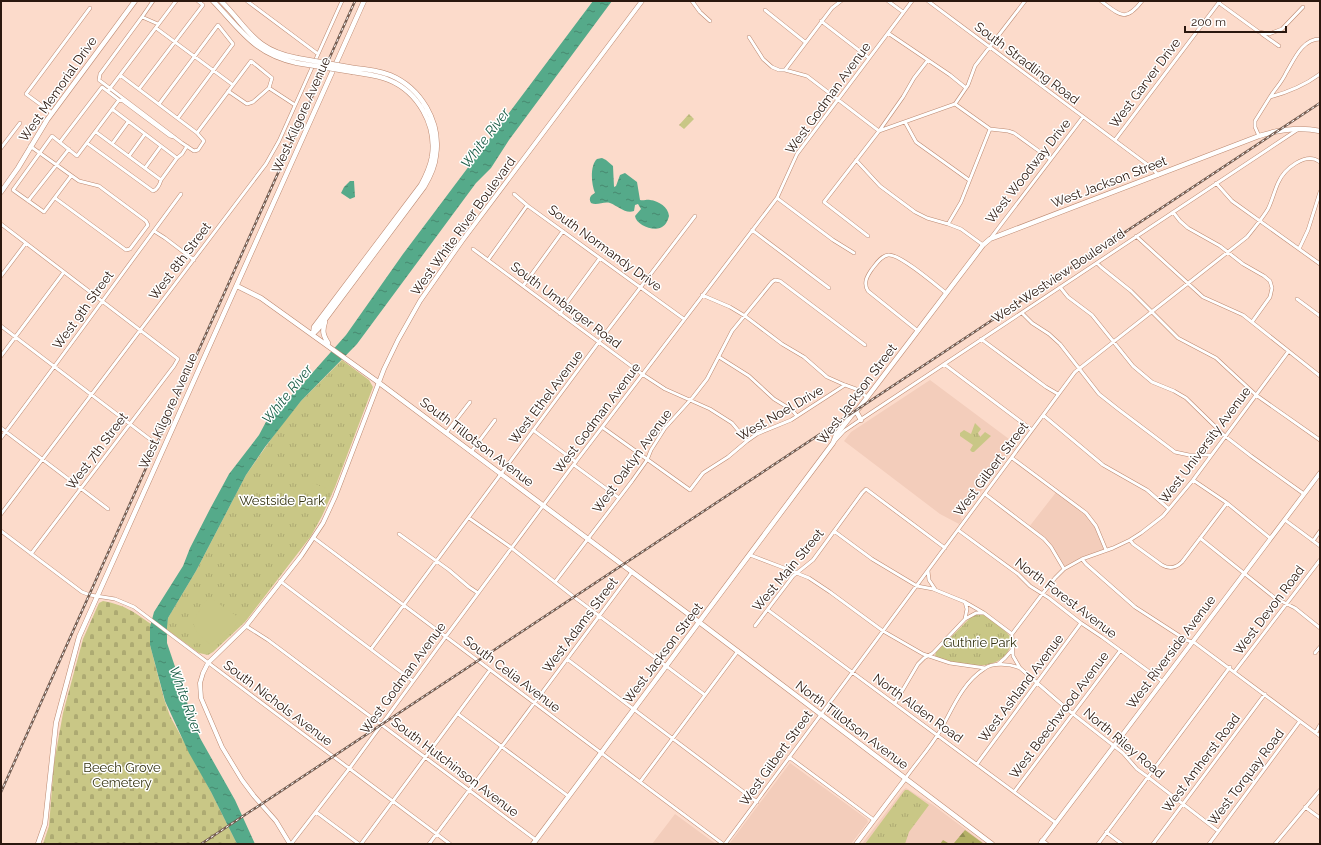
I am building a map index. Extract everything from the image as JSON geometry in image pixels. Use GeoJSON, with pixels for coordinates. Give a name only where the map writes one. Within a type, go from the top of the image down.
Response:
{"type":"FeatureCollection","features":[{"type":"Feature","properties":{"kind":"main road","name":"West Memorial Drive"},"geometry":{"type":"LineString","coordinates":[[1,192],[52,113],[134,1]]}},
{"type":"Feature","properties":{"kind":"main road"},"geometry":{"type":"LineString","coordinates":[[213,1],[245,36],[260,48],[275,57],[371,74],[389,80],[402,87],[414,97],[424,110],[430,124],[433,141],[432,155],[428,170],[421,185],[314,327],[313,334]]}},
{"type":"Feature","properties":{"kind":"main road"},"geometry":{"type":"LineString","coordinates":[[221,1],[249,33],[262,45],[276,53],[297,61]]}},
{"type":"Feature","properties":{"kind":"main road","name":"West Kilgore Avenue"},"geometry":{"type":"LineString","coordinates":[[38,844],[45,824],[56,724],[79,637],[364,1]]}},
{"type":"Feature","properties":{"kind":"main road"},"geometry":{"type":"LineString","coordinates":[[313,334],[424,187],[432,171],[436,156],[437,140],[434,123],[427,108],[417,94],[405,84],[391,76],[372,70],[354,70]]}},
{"type":"Feature","properties":{"kind":"main road","name":"West Jackson Street"},"geometry":{"type":"LineString","coordinates":[[534,842],[750,555],[833,443],[836,435],[850,416],[867,397],[983,245],[990,239],[1259,136],[1276,132],[1308,129],[1320,131]]}},
{"type":"Feature","properties":{"kind":"main road"},"geometry":{"type":"LineString","coordinates":[[237,286],[261,298],[324,341]]}},
{"type":"Feature","properties":{"kind":"main road"},"geometry":{"type":"LineString","coordinates":[[324,341],[322,330],[327,317]]}},
{"type":"Feature","properties":{"kind":"main road","name":"South Tillotson Avenue"},"geometry":{"type":"LineString","coordinates":[[324,341],[700,622]]}},
{"type":"Feature","properties":{"kind":"main road"},"geometry":{"type":"LineString","coordinates":[[856,411],[861,420]]}},
{"type":"Feature","properties":{"kind":"main road","name":"North Tillotson Avenue"},"geometry":{"type":"LineString","coordinates":[[700,622],[992,844]]}},
{"type":"Feature","properties":{"kind":"street"},"geometry":{"type":"LineString","coordinates":[[153,1],[99,76],[100,81],[119,100],[123,101],[170,136],[174,137]]}},
{"type":"Feature","properties":{"kind":"street"},"geometry":{"type":"LineString","coordinates":[[109,90],[176,1]]}},
{"type":"Feature","properties":{"kind":"street"},"geometry":{"type":"LineString","coordinates":[[140,90],[203,5],[198,1]]}},
{"type":"Feature","properties":{"kind":"street"},"geometry":{"type":"LineString","coordinates":[[247,1],[318,54]]}},
{"type":"Feature","properties":{"kind":"street","name":"West 8th Street"},"geometry":{"type":"LineString","coordinates":[[1,514],[266,164],[295,105],[342,1]]}},
{"type":"Feature","properties":{"kind":"street","name":"West White River Boulevard"},"geometry":{"type":"LineString","coordinates":[[290,844],[282,830],[254,796],[236,770],[213,728],[201,695],[201,678],[208,663],[246,626],[314,538],[330,510],[378,382],[398,340],[433,281],[642,1]]}},
{"type":"Feature","properties":{"kind":"street"},"geometry":{"type":"LineString","coordinates":[[692,1],[700,12],[710,21]]}},
{"type":"Feature","properties":{"kind":"street"},"geometry":{"type":"LineString","coordinates":[[785,70],[832,8],[841,1]]}},
{"type":"Feature","properties":{"kind":"street"},"geometry":{"type":"LineString","coordinates":[[888,1],[903,12]]}},
{"type":"Feature","properties":{"kind":"street","name":"West Godman Avenue"},"geometry":{"type":"LineString","coordinates":[[290,844],[350,769],[478,593],[602,427],[777,198],[796,156],[912,1]]}},
{"type":"Feature","properties":{"kind":"street","name":"South Stradling Road"},"geometry":{"type":"LineString","coordinates":[[928,1],[1152,168],[1158,175]]}},
{"type":"Feature","properties":{"kind":"street"},"geometry":{"type":"LineString","coordinates":[[879,131],[955,104],[966,88],[975,66],[1025,1]]}},
{"type":"Feature","properties":{"kind":"street"},"geometry":{"type":"LineString","coordinates":[[1101,1],[1118,14],[1126,15],[1130,14],[1142,1]]}},
{"type":"Feature","properties":{"kind":"street"},"geometry":{"type":"LineString","coordinates":[[1219,2],[1279,46]]}},
{"type":"Feature","properties":{"kind":"street","name":"West Garver Drive"},"geometry":{"type":"LineString","coordinates":[[1114,140],[1219,2]]}},
{"type":"Feature","properties":{"kind":"street"},"geometry":{"type":"LineString","coordinates":[[1258,32],[1272,34],[1282,29],[1303,7]]}},
{"type":"Feature","properties":{"kind":"street"},"geometry":{"type":"LineString","coordinates":[[52,113],[26,94],[90,8]]}},
{"type":"Feature","properties":{"kind":"street"},"geometry":{"type":"LineString","coordinates":[[765,10],[805,42]]}},
{"type":"Feature","properties":{"kind":"street"},"geometry":{"type":"LineString","coordinates":[[142,17],[158,24]]}},
{"type":"Feature","properties":{"kind":"street"},"geometry":{"type":"LineString","coordinates":[[821,22],[869,58]]}},
{"type":"Feature","properties":{"kind":"street"},"geometry":{"type":"LineString","coordinates":[[159,104],[218,25],[233,44],[178,118]]}},
{"type":"Feature","properties":{"kind":"street"},"geometry":{"type":"LineString","coordinates":[[156,28],[233,85]]}},
{"type":"Feature","properties":{"kind":"street"},"geometry":{"type":"LineString","coordinates":[[888,33],[966,88]]}},
{"type":"Feature","properties":{"kind":"street"},"geometry":{"type":"LineString","coordinates":[[749,37],[768,64],[779,70],[785,70],[807,76],[879,131]]}},
{"type":"Feature","properties":{"kind":"street"},"geometry":{"type":"LineString","coordinates":[[1259,136],[1255,127],[1255,121],[1286,74],[1291,63],[1298,52],[1315,39],[1320,39]]}},
{"type":"Feature","properties":{"kind":"street"},"geometry":{"type":"LineString","coordinates":[[868,236],[824,202],[904,97],[914,78],[928,60]]}},
{"type":"Feature","properties":{"kind":"street"},"geometry":{"type":"LineString","coordinates":[[197,132],[228,91],[233,85],[251,61],[272,78],[269,88],[253,102],[248,104],[228,91]]}},
{"type":"Feature","properties":{"kind":"street"},"geometry":{"type":"LineString","coordinates":[[1270,97],[1297,88],[1320,74]]}},
{"type":"Feature","properties":{"kind":"street"},"geometry":{"type":"LineString","coordinates":[[60,142],[102,87],[109,90],[195,151],[201,146],[204,141],[197,132],[120,75]]}},
{"type":"Feature","properties":{"kind":"street"},"geometry":{"type":"LineString","coordinates":[[269,88],[295,105]]}},
{"type":"Feature","properties":{"kind":"street"},"geometry":{"type":"LineString","coordinates":[[71,176],[44,212],[14,191],[52,136],[78,156],[119,100]]}},
{"type":"Feature","properties":{"kind":"street"},"geometry":{"type":"LineString","coordinates":[[955,104],[990,130],[1008,131],[1014,133],[1050,159]]}},
{"type":"Feature","properties":{"kind":"street"},"geometry":{"type":"LineString","coordinates":[[112,109],[177,158]]}},
{"type":"Feature","properties":{"kind":"street","name":"West Woodway Drive"},"geometry":{"type":"LineString","coordinates":[[990,239],[1083,117]]}},
{"type":"Feature","properties":{"kind":"street"},"geometry":{"type":"LineString","coordinates":[[112,144],[128,122]]}},
{"type":"Feature","properties":{"kind":"street"},"geometry":{"type":"LineString","coordinates":[[905,122],[916,142],[970,180]]}},
{"type":"Feature","properties":{"kind":"street"},"geometry":{"type":"LineString","coordinates":[[1,148],[20,123]]}},
{"type":"Feature","properties":{"kind":"street"},"geometry":{"type":"LineString","coordinates":[[948,224],[961,202],[990,130]]}},
{"type":"Feature","properties":{"kind":"street","name":"West Westview Boulevard"},"geometry":{"type":"LineString","coordinates":[[833,443],[844,431],[1297,130]]}},
{"type":"Feature","properties":{"kind":"street"},"geometry":{"type":"LineString","coordinates":[[96,132],[161,180]]}},
{"type":"Feature","properties":{"kind":"street"},"geometry":{"type":"LineString","coordinates":[[128,156],[145,134]]}},
{"type":"Feature","properties":{"kind":"street"},"geometry":{"type":"LineString","coordinates":[[1,141],[5,143]]}},
{"type":"Feature","properties":{"kind":"street"},"geometry":{"type":"LineString","coordinates":[[87,143],[153,192],[187,146]]}},
{"type":"Feature","properties":{"kind":"street"},"geometry":{"type":"LineString","coordinates":[[30,146],[81,182],[100,186],[146,220],[148,225],[130,249],[126,250],[55,198]]}},
{"type":"Feature","properties":{"kind":"street"},"geometry":{"type":"LineString","coordinates":[[145,168],[161,146]]}},
{"type":"Feature","properties":{"kind":"street"},"geometry":{"type":"LineString","coordinates":[[28,201],[69,149]]}},
{"type":"Feature","properties":{"kind":"street","name":"West Gilbert Street"},"geometry":{"type":"LineString","coordinates":[[724,844],[757,802],[1058,394],[1079,368],[1247,237],[1267,209],[1278,183],[1284,174],[1304,159],[1313,158],[1319,161]]}},
{"type":"Feature","properties":{"kind":"street"},"geometry":{"type":"LineString","coordinates":[[856,160],[880,186],[915,212],[966,232],[983,245]]}},
{"type":"Feature","properties":{"kind":"street"},"geometry":{"type":"LineString","coordinates":[[1216,183],[1232,201],[1259,222],[1320,264]]}},
{"type":"Feature","properties":{"kind":"street"},"geometry":{"type":"LineString","coordinates":[[1299,249],[1308,230],[1320,192]]}},
{"type":"Feature","properties":{"kind":"street","name":"West 9th Street"},"geometry":{"type":"LineString","coordinates":[[1,438],[54,366],[104,302],[181,194]]}},
{"type":"Feature","properties":{"kind":"street","name":"South Normandy Drive"},"geometry":{"type":"LineString","coordinates":[[514,194],[528,206],[684,319]]}},
{"type":"Feature","properties":{"kind":"street"},"geometry":{"type":"LineString","coordinates":[[777,198],[854,254]]}},
{"type":"Feature","properties":{"kind":"street"},"geometry":{"type":"LineString","coordinates":[[488,260],[528,206]]}},
{"type":"Feature","properties":{"kind":"street"},"geometry":{"type":"LineString","coordinates":[[1173,212],[1188,228],[1213,242],[1243,264],[1266,277],[1271,283],[1272,290],[1270,297],[1252,322]]}},
{"type":"Feature","properties":{"kind":"street","name":"West Ethel Avenue"},"geometry":{"type":"LineString","coordinates":[[371,649],[599,342],[696,216]]}},
{"type":"Feature","properties":{"kind":"street"},"geometry":{"type":"LineString","coordinates":[[1,224],[140,330]]}},
{"type":"Feature","properties":{"kind":"street"},"geometry":{"type":"LineString","coordinates":[[752,230],[829,288]]}},
{"type":"Feature","properties":{"kind":"street"},"geometry":{"type":"LineString","coordinates":[[154,231],[194,260]]}},
{"type":"Feature","properties":{"kind":"street"},"geometry":{"type":"LineString","coordinates":[[523,286],[564,231]]}},
{"type":"Feature","properties":{"kind":"street"},"geometry":{"type":"LineString","coordinates":[[1136,236],[1171,266],[1188,284],[1207,299],[1238,312],[1320,376]]}},
{"type":"Feature","properties":{"kind":"street"},"geometry":{"type":"LineString","coordinates":[[1,276],[26,243]]}},
{"type":"Feature","properties":{"kind":"street","name":"South Umbarger Road"},"geometry":{"type":"LineString","coordinates":[[473,249],[642,374],[665,389],[710,409],[732,424],[746,441]]}},
{"type":"Feature","properties":{"kind":"street"},"geometry":{"type":"LineString","coordinates":[[918,331],[869,293],[866,284],[867,277],[874,267],[883,257],[889,255],[900,258],[946,293]]}},
{"type":"Feature","properties":{"kind":"street"},"geometry":{"type":"LineString","coordinates":[[560,314],[600,258]]}},
{"type":"Feature","properties":{"kind":"street"},"geometry":{"type":"LineString","coordinates":[[1097,263],[1131,291],[1178,338],[1216,358],[1256,395],[1320,440]]}},
{"type":"Feature","properties":{"kind":"street"},"geometry":{"type":"LineString","coordinates":[[1,356],[64,272]]}},
{"type":"Feature","properties":{"kind":"street","name":"West Oaklyn Avenue"},"geometry":{"type":"LineString","coordinates":[[555,582],[647,460],[651,450],[665,428],[707,379],[730,335],[771,283],[775,280],[780,281],[864,345]]}},
{"type":"Feature","properties":{"kind":"street"},"geometry":{"type":"LineString","coordinates":[[1060,287],[1068,296],[1092,315],[1140,373],[1152,382],[1174,391],[1186,398],[1225,436],[1304,494]]}},
{"type":"Feature","properties":{"kind":"street"},"geometry":{"type":"LineString","coordinates":[[702,295],[745,316],[828,377],[856,389],[867,397]]}},
{"type":"Feature","properties":{"kind":"street"},"geometry":{"type":"LineString","coordinates":[[1298,299],[1319,314]]}},
{"type":"Feature","properties":{"kind":"street"},"geometry":{"type":"LineString","coordinates":[[1022,312],[1032,323],[1052,337],[1099,394],[1178,453],[1189,455],[1210,455]]}},
{"type":"Feature","properties":{"kind":"street"},"geometry":{"type":"LineString","coordinates":[[1,326],[151,440]]}},
{"type":"Feature","properties":{"kind":"street","name":"West 7th Street"},"geometry":{"type":"LineString","coordinates":[[31,554],[178,360],[140,330]]}},
{"type":"Feature","properties":{"kind":"street"},"geometry":{"type":"LineString","coordinates":[[982,340],[1046,387],[1058,394]]}},
{"type":"Feature","properties":{"kind":"street","name":"West University Avenue"},"geometry":{"type":"LineString","coordinates":[[1012,634],[1055,578],[1064,569],[1082,559],[1130,540],[1155,523],[1169,509],[1193,480],[1210,455],[1288,352]]}},
{"type":"Feature","properties":{"kind":"street"},"geometry":{"type":"LineString","coordinates":[[719,358],[749,376],[774,399],[792,410],[797,416]]}},
{"type":"Feature","properties":{"kind":"street"},"geometry":{"type":"LineString","coordinates":[[944,364],[1032,430]]}},
{"type":"Feature","properties":{"kind":"street","name":"West Noel Drive"},"geometry":{"type":"LineString","coordinates":[[647,460],[690,490],[703,473],[728,457],[746,441],[762,432],[787,422],[845,385]]}},
{"type":"Feature","properties":{"kind":"street"},"geometry":{"type":"LineString","coordinates":[[446,433],[470,402]]}},
{"type":"Feature","properties":{"kind":"street"},"geometry":{"type":"LineString","coordinates":[[1043,415],[1103,465],[1147,490],[1169,509]]}},
{"type":"Feature","properties":{"kind":"street"},"geometry":{"type":"LineString","coordinates":[[471,452],[495,420]]}},
{"type":"Feature","properties":{"kind":"street"},"geometry":{"type":"LineString","coordinates":[[602,427],[647,460]]}},
{"type":"Feature","properties":{"kind":"street"},"geometry":{"type":"LineString","coordinates":[[1,428],[108,509]]}},
{"type":"Feature","properties":{"kind":"street"},"geometry":{"type":"LineString","coordinates":[[533,430],[619,498]]}},
{"type":"Feature","properties":{"kind":"street"},"geometry":{"type":"LineString","coordinates":[[1012,458],[1086,513],[1096,526],[1106,550]]}},
{"type":"Feature","properties":{"kind":"street","name":"West Riverside Avenue"},"geometry":{"type":"LineString","coordinates":[[1043,843],[1056,823],[1162,681],[1320,473]]}},
{"type":"Feature","properties":{"kind":"street"},"geometry":{"type":"LineString","coordinates":[[1193,480],[1227,503],[1270,538]]}},
{"type":"Feature","properties":{"kind":"street","name":"West Main Street"},"geometry":{"type":"LineString","coordinates":[[755,626],[793,576],[813,560],[866,489],[945,548]]}},
{"type":"Feature","properties":{"kind":"street"},"geometry":{"type":"LineString","coordinates":[[984,494],[1044,538],[1064,569]]}},
{"type":"Feature","properties":{"kind":"street"},"geometry":{"type":"LineString","coordinates":[[1130,540],[1151,558],[1164,567],[1170,568],[1179,564],[1227,503]]}},
{"type":"Feature","properties":{"kind":"street"},"geometry":{"type":"LineString","coordinates":[[469,518],[512,548],[599,616],[705,695]]}},
{"type":"Feature","properties":{"kind":"street"},"geometry":{"type":"LineString","coordinates":[[1285,520],[1320,546]]}},
{"type":"Feature","properties":{"kind":"street"},"geometry":{"type":"LineString","coordinates":[[834,530],[872,559],[917,586],[936,590],[965,602],[984,613],[1012,634],[1014,639],[1012,649],[1014,659],[1020,668]]}},
{"type":"Feature","properties":{"kind":"street","name":"North Forest Avenue"},"geometry":{"type":"LineString","coordinates":[[958,530],[1018,574],[1030,586],[1162,681]]}},
{"type":"Feature","properties":{"kind":"street"},"geometry":{"type":"LineString","coordinates":[[1,531],[31,554]]}},
{"type":"Feature","properties":{"kind":"street"},"geometry":{"type":"LineString","coordinates":[[1313,541],[1320,531]]}},
{"type":"Feature","properties":{"kind":"street"},"geometry":{"type":"LineString","coordinates":[[399,534],[478,593]]}},
{"type":"Feature","properties":{"kind":"street","name":"South Celia Avenue"},"geometry":{"type":"LineString","coordinates":[[314,538],[724,844]]}},
{"type":"Feature","properties":{"kind":"street"},"geometry":{"type":"LineString","coordinates":[[1200,538],[1275,598],[1295,608],[1320,628]]}},
{"type":"Feature","properties":{"kind":"street","name":"South Nichols Avenue"},"geometry":{"type":"LineString","coordinates":[[31,554],[82,592],[120,601],[139,611],[182,645],[450,844]]}},
{"type":"Feature","properties":{"kind":"street"},"geometry":{"type":"LineString","coordinates":[[750,555],[797,573],[826,589],[883,631],[908,647],[928,656],[950,663],[985,668],[996,665],[1020,668]]}},
{"type":"Feature","properties":{"kind":"street"},"geometry":{"type":"LineString","coordinates":[[1082,559],[1135,607],[1186,640],[1195,643],[1230,667],[1320,736]]}},
{"type":"Feature","properties":{"kind":"street","name":"West Devon Road"},"geometry":{"type":"LineString","coordinates":[[1235,671],[1320,560]]}},
{"type":"Feature","properties":{"kind":"street"},"geometry":{"type":"LineString","coordinates":[[928,570],[930,582],[936,590]]}},
{"type":"Feature","properties":{"kind":"street","name":"West Adams Street"},"geometry":{"type":"LineString","coordinates":[[429,844],[632,572]]}},
{"type":"Feature","properties":{"kind":"street"},"geometry":{"type":"LineString","coordinates":[[280,581],[414,681]]}},
{"type":"Feature","properties":{"kind":"street"},"geometry":{"type":"LineString","coordinates":[[965,602],[967,609],[965,620]]}},
{"type":"Feature","properties":{"kind":"street","name":"North Alden Road"},"geometry":{"type":"LineString","coordinates":[[768,610],[1056,823]]}},
{"type":"Feature","properties":{"kind":"street"},"geometry":{"type":"LineString","coordinates":[[895,703],[904,690],[914,669],[924,658],[947,639],[965,620],[976,613],[984,613]]}},
{"type":"Feature","properties":{"kind":"street","name":"West Ashland Avenue"},"geometry":{"type":"LineString","coordinates":[[976,764],[1081,623]]}},
{"type":"Feature","properties":{"kind":"street","name":"South Hutchinson Avenue"},"geometry":{"type":"LineString","coordinates":[[246,626],[268,640],[425,757],[534,842]]}},
{"type":"Feature","properties":{"kind":"street"},"geometry":{"type":"LineString","coordinates":[[1315,653],[1320,647]]}},
{"type":"Feature","properties":{"kind":"street"},"geometry":{"type":"LineString","coordinates":[[996,665],[1005,658],[1012,649]]}},
{"type":"Feature","properties":{"kind":"street","name":"West Beechwood Avenue"},"geometry":{"type":"LineString","coordinates":[[1014,792],[1120,651]]}},
{"type":"Feature","properties":{"kind":"street"},"geometry":{"type":"LineString","coordinates":[[640,782],[738,652]]}},
{"type":"Feature","properties":{"kind":"street"},"geometry":{"type":"LineString","coordinates":[[567,659],[757,802]]}},
{"type":"Feature","properties":{"kind":"street","name":"West Devon Road"},"geometry":{"type":"LineString","coordinates":[[1098,844],[1230,667]]}},
{"type":"Feature","properties":{"kind":"street"},"geometry":{"type":"LineString","coordinates":[[856,844],[937,735],[960,696],[973,679],[985,668]]}},
{"type":"Feature","properties":{"kind":"street","name":"North Riley Road"},"geometry":{"type":"LineString","coordinates":[[1020,668],[1073,714],[1123,753],[1148,777],[1218,831]]}},
{"type":"Feature","properties":{"kind":"street"},"geometry":{"type":"LineString","coordinates":[[316,812],[360,844],[490,670]]}},
{"type":"Feature","properties":{"kind":"street","name":"West Amherst Road"},"geometry":{"type":"LineString","coordinates":[[1153,844],[1265,694]]}},
{"type":"Feature","properties":{"kind":"street"},"geometry":{"type":"LineString","coordinates":[[458,714],[568,796]]}},
{"type":"Feature","properties":{"kind":"street","name":"West Torquay Road"},"geometry":{"type":"LineString","coordinates":[[1208,844],[1300,721]]}},
{"type":"Feature","properties":{"kind":"street"},"geometry":{"type":"LineString","coordinates":[[1316,732],[1320,725]]}},
{"type":"Feature","properties":{"kind":"street"},"geometry":{"type":"LineString","coordinates":[[789,757],[874,820]]}},
{"type":"Feature","properties":{"kind":"street"},"geometry":{"type":"LineString","coordinates":[[1276,844],[1320,790]]}},
{"type":"Feature","properties":{"kind":"street"},"geometry":{"type":"LineString","coordinates":[[1305,807],[1320,818]]}},
{"type":"Feature","properties":{"kind":"street"},"geometry":{"type":"LineString","coordinates":[[1106,832],[1122,844]]}},
{"type":"Feature","properties":{"kind":"shaded area"},"geometry":{"type":"Polygon","coordinates":[[[930,380],[1017,445],[976,498],[969,499],[959,514],[962,520],[959,524],[940,514],[844,441],[851,432],[930,380]]]}},
{"type":"Feature","properties":{"kind":"shaded area"},"geometry":{"type":"Polygon","coordinates":[[[1057,491],[1080,508],[1094,523],[1106,550],[1082,559],[1064,569],[1051,547],[1029,527],[1057,491]]]}},
{"type":"Feature","properties":{"kind":"shaded area"},"geometry":{"type":"Polygon","coordinates":[[[790,763],[867,819],[868,822],[851,844],[729,844],[790,763]]]}},
{"type":"Feature","properties":{"kind":"shaded area"},"geometry":{"type":"Polygon","coordinates":[[[906,788],[933,805],[985,844],[862,844],[906,788]]]}},
{"type":"Feature","properties":{"kind":"shaded area"},"geometry":{"type":"Polygon","coordinates":[[[675,814],[716,844],[652,844],[675,814]]]}},
{"type":"Feature","properties":{"kind":"green space"},"geometry":{"type":"Polygon","coordinates":[[[689,114],[694,119],[684,129],[679,125],[689,114]]]}},
{"type":"Feature","properties":{"kind":"green space","name":"Westside Park"},"geometry":{"type":"Polygon","coordinates":[[[342,360],[369,380],[373,387],[335,487],[322,516],[311,536],[245,622],[213,652],[208,655],[199,653],[166,629],[168,618],[196,571],[246,475],[279,428],[301,401],[342,360]]]}},
{"type":"Feature","properties":{"kind":"green space"},"geometry":{"type":"Polygon","coordinates":[[[975,423],[981,429],[978,433],[980,437],[985,432],[991,436],[974,452],[972,452],[970,450],[973,445],[960,436],[960,433],[964,430],[971,434],[975,423]]]}},
{"type":"Feature","properties":{"kind":"green space"},"geometry":{"type":"Polygon","coordinates":[[[316,476],[330,481],[328,488],[314,483],[316,476]]]}},
{"type":"Feature","properties":{"kind":"green space"},"geometry":{"type":"Polygon","coordinates":[[[313,483],[327,489],[325,495],[311,490],[313,483]]]}},
{"type":"Feature","properties":{"kind":"green space"},"geometry":{"type":"Polygon","coordinates":[[[209,597],[241,619],[214,647],[199,634],[195,629],[194,624],[198,613],[209,597]]]}},
{"type":"Feature","properties":{"kind":"green space","name":"Beech Grove Cemetery"},"geometry":{"type":"Polygon","coordinates":[[[103,601],[117,604],[128,609],[151,624],[150,645],[170,716],[237,844],[43,844],[49,826],[54,763],[63,713],[83,639],[99,603],[103,601]]]}},
{"type":"Feature","properties":{"kind":"green space","name":"Guthrie Park"},"geometry":{"type":"Polygon","coordinates":[[[983,614],[999,625],[1012,639],[1009,651],[1002,659],[981,666],[957,663],[935,656],[936,652],[970,618],[975,615],[983,614]]]}},
{"type":"Feature","properties":{"kind":"green space"},"geometry":{"type":"Polygon","coordinates":[[[905,790],[908,790],[929,805],[909,832],[905,844],[865,844],[905,790]]]}},
{"type":"Feature","properties":{"kind":"green space"},"geometry":{"type":"Polygon","coordinates":[[[965,830],[984,844],[940,844],[943,840],[948,843],[954,843],[965,830]]]}},
{"type":"Feature","properties":{"kind":"water","name":"White River"},"geometry":{"type":"Polygon","coordinates":[[[593,1],[612,1],[509,140],[491,168],[476,183],[357,344],[301,401],[265,447],[246,475],[196,571],[168,618],[167,643],[200,738],[235,800],[255,844],[237,844],[211,792],[189,753],[165,701],[150,645],[150,627],[154,612],[183,566],[190,548],[229,474],[259,435],[268,418],[298,389],[346,335],[403,254],[593,1]]]}},
{"type":"Feature","properties":{"kind":"water"},"geometry":{"type":"Polygon","coordinates":[[[602,158],[613,166],[614,187],[616,186],[620,175],[625,173],[637,182],[640,200],[653,201],[660,203],[665,207],[669,216],[665,225],[655,229],[642,225],[635,216],[641,209],[638,204],[635,205],[634,211],[631,212],[625,211],[610,203],[591,203],[590,197],[595,193],[592,180],[592,170],[597,159],[602,158]]]}},
{"type":"Feature","properties":{"kind":"water"},"geometry":{"type":"Polygon","coordinates":[[[350,181],[354,181],[355,197],[350,199],[341,193],[350,181]]]}},
{"type":"Feature","properties":{"kind":"railway"},"geometry":{"type":"LineString","coordinates":[[1,792],[355,1]]}},
{"type":"Feature","properties":{"kind":"railway"},"geometry":{"type":"LineString","coordinates":[[201,844],[1320,103]]}}]}
